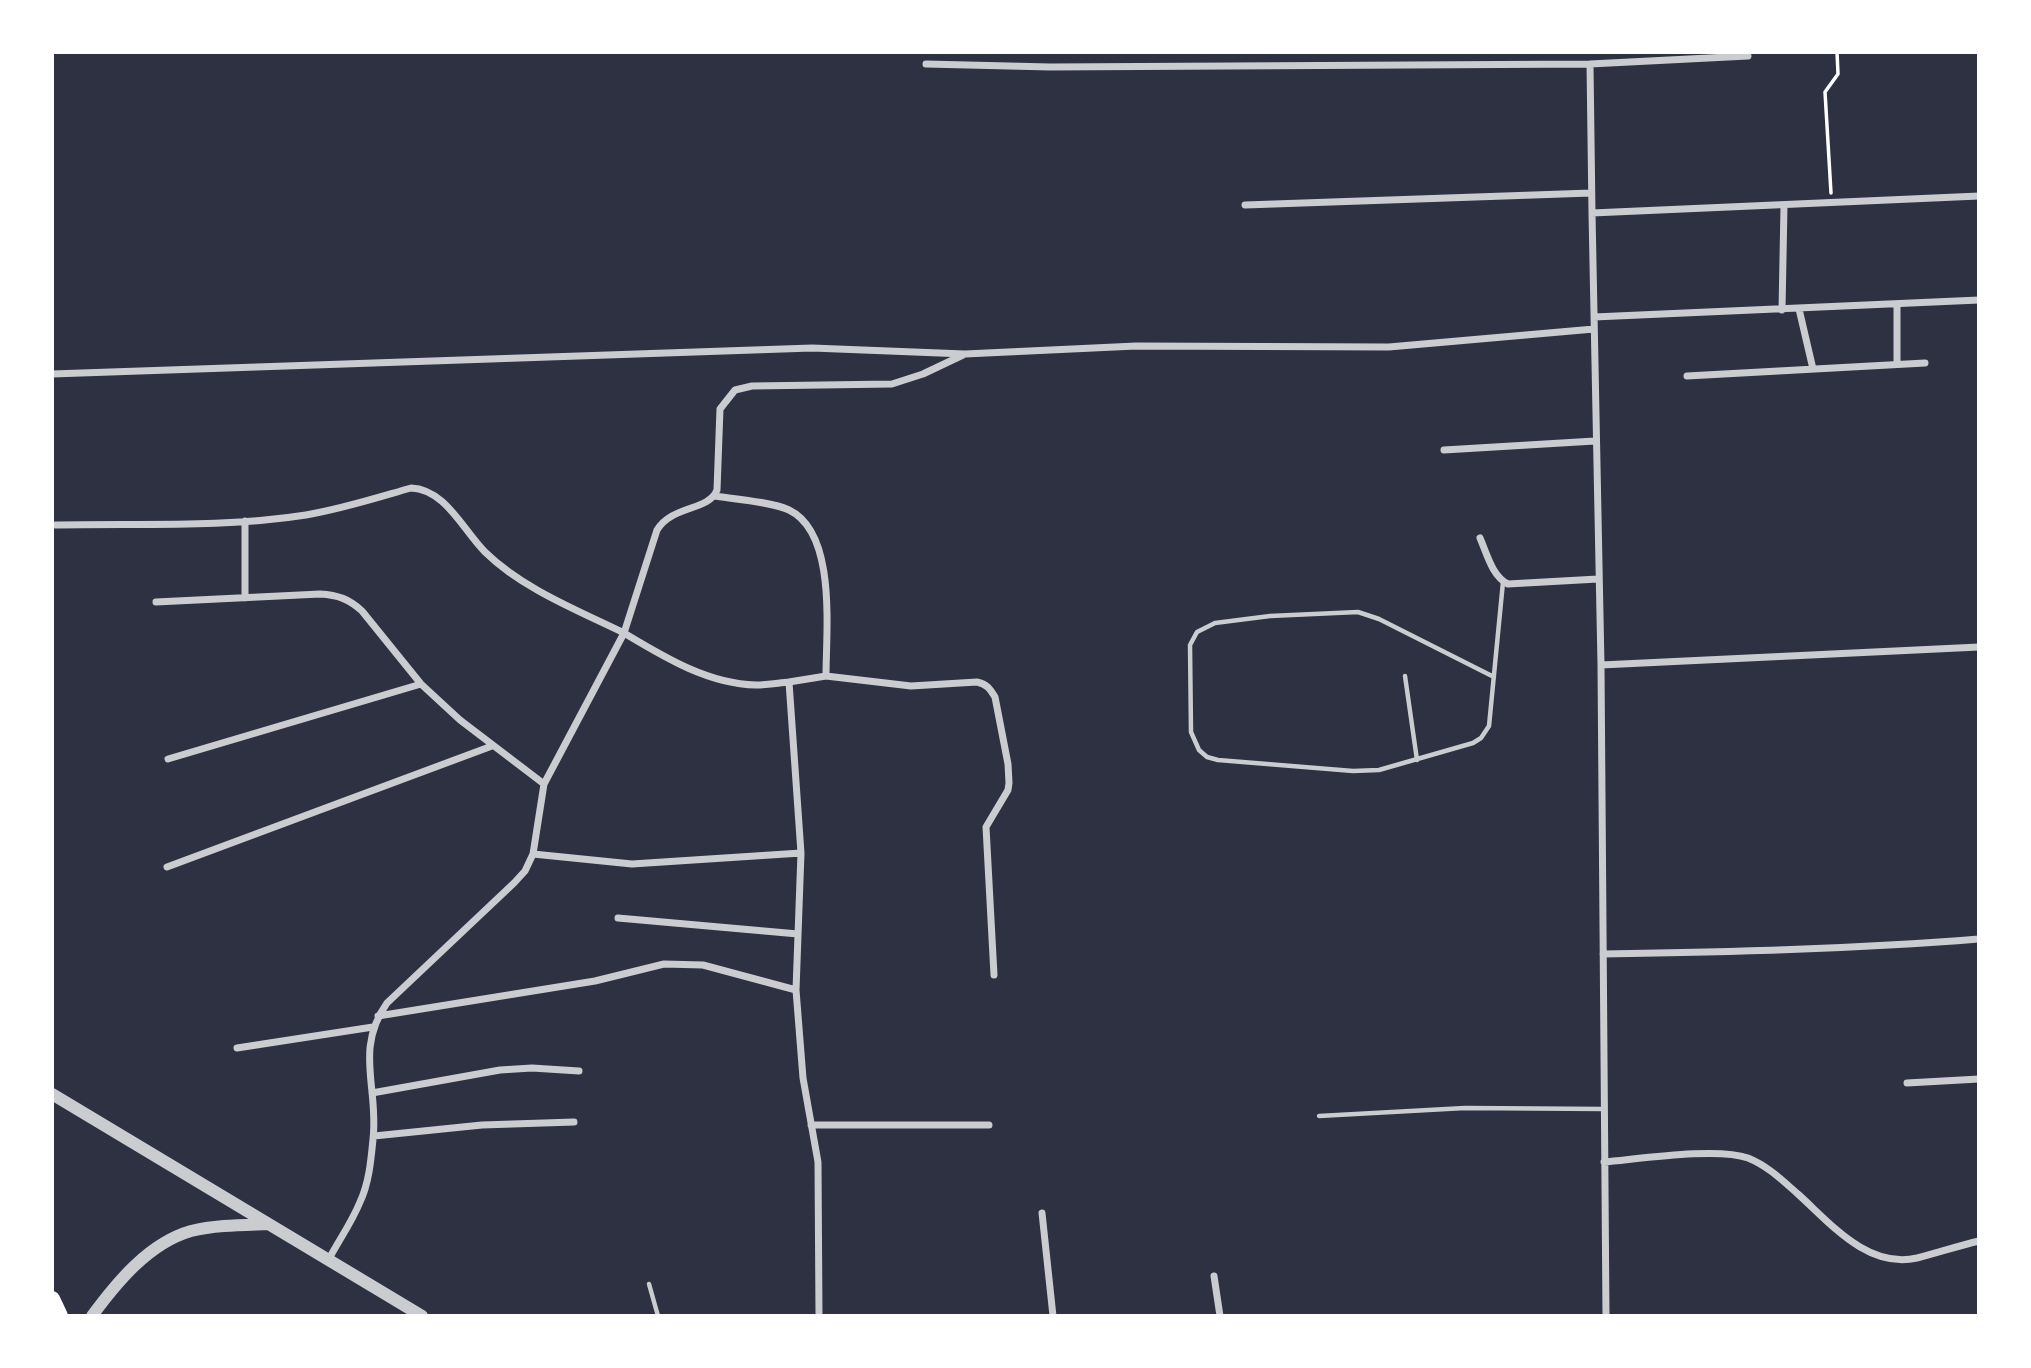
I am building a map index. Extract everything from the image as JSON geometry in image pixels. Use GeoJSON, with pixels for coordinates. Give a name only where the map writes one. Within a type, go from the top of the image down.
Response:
{"type":"FeatureCollection","features":[{"type":"Feature","properties":{"kind":"highway"},"geometry":{"type":"LineString","coordinates":[[52,1299],[60,1315]]}},
{"type":"Feature","properties":{"kind":"street"},"geometry":{"type":"LineString","coordinates":[[926,64],[1590,64],[1748,56]]}},
{"type":"Feature","properties":{"kind":"street"},"geometry":{"type":"LineString","coordinates":[[1590,64],[1601,664],[1606,1315]]}},
{"type":"Feature","properties":{"kind":"street"},"geometry":{"type":"LineString","coordinates":[[1245,205],[1591,194]]}},
{"type":"Feature","properties":{"kind":"street"},"geometry":{"type":"LineString","coordinates":[[1592,213],[1979,196]]}},
{"type":"Feature","properties":{"kind":"street"},"geometry":{"type":"LineString","coordinates":[[1782,310],[1784,206]]}},
{"type":"Feature","properties":{"kind":"street"},"geometry":{"type":"LineString","coordinates":[[1594,317],[1979,300]]}},
{"type":"Feature","properties":{"kind":"street"},"geometry":{"type":"LineString","coordinates":[[1897,304],[1897,364]]}},
{"type":"Feature","properties":{"kind":"street"},"geometry":{"type":"LineString","coordinates":[[1799,309],[1813,369]]}},
{"type":"Feature","properties":{"kind":"street"},"geometry":{"type":"LineString","coordinates":[[52,374],[520,357],[647,356],[812,348],[965,354],[1136,346],[1389,347],[1594,330]]}},
{"type":"Feature","properties":{"kind":"street"},"geometry":{"type":"LineString","coordinates":[[329,1259],[360,1202],[368,1178],[374,1136],[369,1046],[378,1016],[387,1003],[525,871],[533,854],[544,784],[624,633],[657,530],[661,523],[674,514],[710,500],[717,490],[720,409],[735,390],[752,386],[892,384],[923,374],[965,354]]}},
{"type":"Feature","properties":{"kind":"street"},"geometry":{"type":"LineString","coordinates":[[1687,376],[1925,363]]}},
{"type":"Feature","properties":{"kind":"street"},"geometry":{"type":"LineString","coordinates":[[1444,450],[1595,441]]}},
{"type":"Feature","properties":{"kind":"street"},"geometry":{"type":"LineString","coordinates":[[52,525],[285,518],[333,510],[411,488],[422,488],[443,502],[471,538],[511,574],[689,670],[754,685],[826,676],[911,686],[977,682],[984,684],[995,698],[1009,776],[1008,790],[986,827],[994,975]]}},
{"type":"Feature","properties":{"kind":"street"},"geometry":{"type":"LineString","coordinates":[[714,496],[786,508],[798,514],[815,536],[820,548],[825,588],[826,676]]}},
{"type":"Feature","properties":{"kind":"street"},"geometry":{"type":"LineString","coordinates":[[245,521],[245,597]]}},
{"type":"Feature","properties":{"kind":"street"},"geometry":{"type":"LineString","coordinates":[[1480,538],[1494,570],[1503,582],[1516,584],[1598,579]]}},
{"type":"Feature","properties":{"kind":"street"},"geometry":{"type":"LineString","coordinates":[[156,602],[320,594],[342,597],[362,611],[421,684],[492,746],[544,784]]}},
{"type":"Feature","properties":{"kind":"street"},"geometry":{"type":"LineString","coordinates":[[1601,664],[1979,647]]}},
{"type":"Feature","properties":{"kind":"street"},"geometry":{"type":"LineString","coordinates":[[789,682],[800,853],[796,990],[803,1078],[818,1162],[820,1315]]}},
{"type":"Feature","properties":{"kind":"street"},"geometry":{"type":"LineString","coordinates":[[168,759],[421,684]]}},
{"type":"Feature","properties":{"kind":"street"},"geometry":{"type":"LineString","coordinates":[[167,867],[492,746]]}},
{"type":"Feature","properties":{"kind":"street"},"geometry":{"type":"LineString","coordinates":[[533,854],[632,864],[800,853]]}},
{"type":"Feature","properties":{"kind":"street"},"geometry":{"type":"LineString","coordinates":[[618,918],[798,934]]}},
{"type":"Feature","properties":{"kind":"street"},"geometry":{"type":"LineString","coordinates":[[1603,954],[1769,951],[1979,939]]}},
{"type":"Feature","properties":{"kind":"street"},"geometry":{"type":"LineString","coordinates":[[378,1016],[595,981],[664,964],[703,965],[796,990]]}},
{"type":"Feature","properties":{"kind":"street"},"geometry":{"type":"LineString","coordinates":[[236,1048],[373,1027]]}},
{"type":"Feature","properties":{"kind":"street"},"geometry":{"type":"LineString","coordinates":[[372,1093],[500,1070],[532,1068],[579,1072]]}},
{"type":"Feature","properties":{"kind":"street"},"geometry":{"type":"LineString","coordinates":[[1907,1083],[1979,1079]]}},
{"type":"Feature","properties":{"kind":"street"},"geometry":{"type":"LineString","coordinates":[[52,1094],[422,1315]]}},
{"type":"Feature","properties":{"kind":"street"},"geometry":{"type":"LineString","coordinates":[[374,1136],[482,1125],[574,1122]]}},
{"type":"Feature","properties":{"kind":"street"},"geometry":{"type":"LineString","coordinates":[[811,1125],[989,1125]]}},
{"type":"Feature","properties":{"kind":"street"},"geometry":{"type":"LineString","coordinates":[[1604,1162],[1693,1154],[1745,1157],[1762,1164],[1777,1175],[1852,1242],[1883,1257],[1900,1260],[1916,1258],[1979,1241]]}},
{"type":"Feature","properties":{"kind":"street"},"geometry":{"type":"LineString","coordinates":[[1042,1213],[1053,1315]]}},
{"type":"Feature","properties":{"kind":"street"},"geometry":{"type":"LineString","coordinates":[[92,1315],[150,1252],[172,1239],[189,1232],[218,1226],[268,1224]]}},
{"type":"Feature","properties":{"kind":"street"},"geometry":{"type":"LineString","coordinates":[[1214,1276],[1220,1315]]}},
{"type":"Feature","properties":{"kind":"lane"},"geometry":{"type":"LineString","coordinates":[[1494,677],[1379,619],[1358,612],[1270,616],[1215,623],[1205,626],[1190,645],[1191,732],[1199,751],[1218,760],[1353,771],[1379,770],[1473,743],[1481,738],[1489,726],[1494,677],[1503,582]]}},
{"type":"Feature","properties":{"kind":"lane"},"geometry":{"type":"LineString","coordinates":[[1405,676],[1417,760]]}},
{"type":"Feature","properties":{"kind":"lane"},"geometry":{"type":"LineString","coordinates":[[1319,1116],[1465,1108],[1604,1109]]}},
{"type":"Feature","properties":{"kind":"lane"},"geometry":{"type":"LineString","coordinates":[[649,1284],[657,1315]]}},
{"type":"Feature","properties":{"kind":"path"},"geometry":{"type":"LineString","coordinates":[[1832,203],[1825,92],[1838,74],[1837,52]]}}]}
